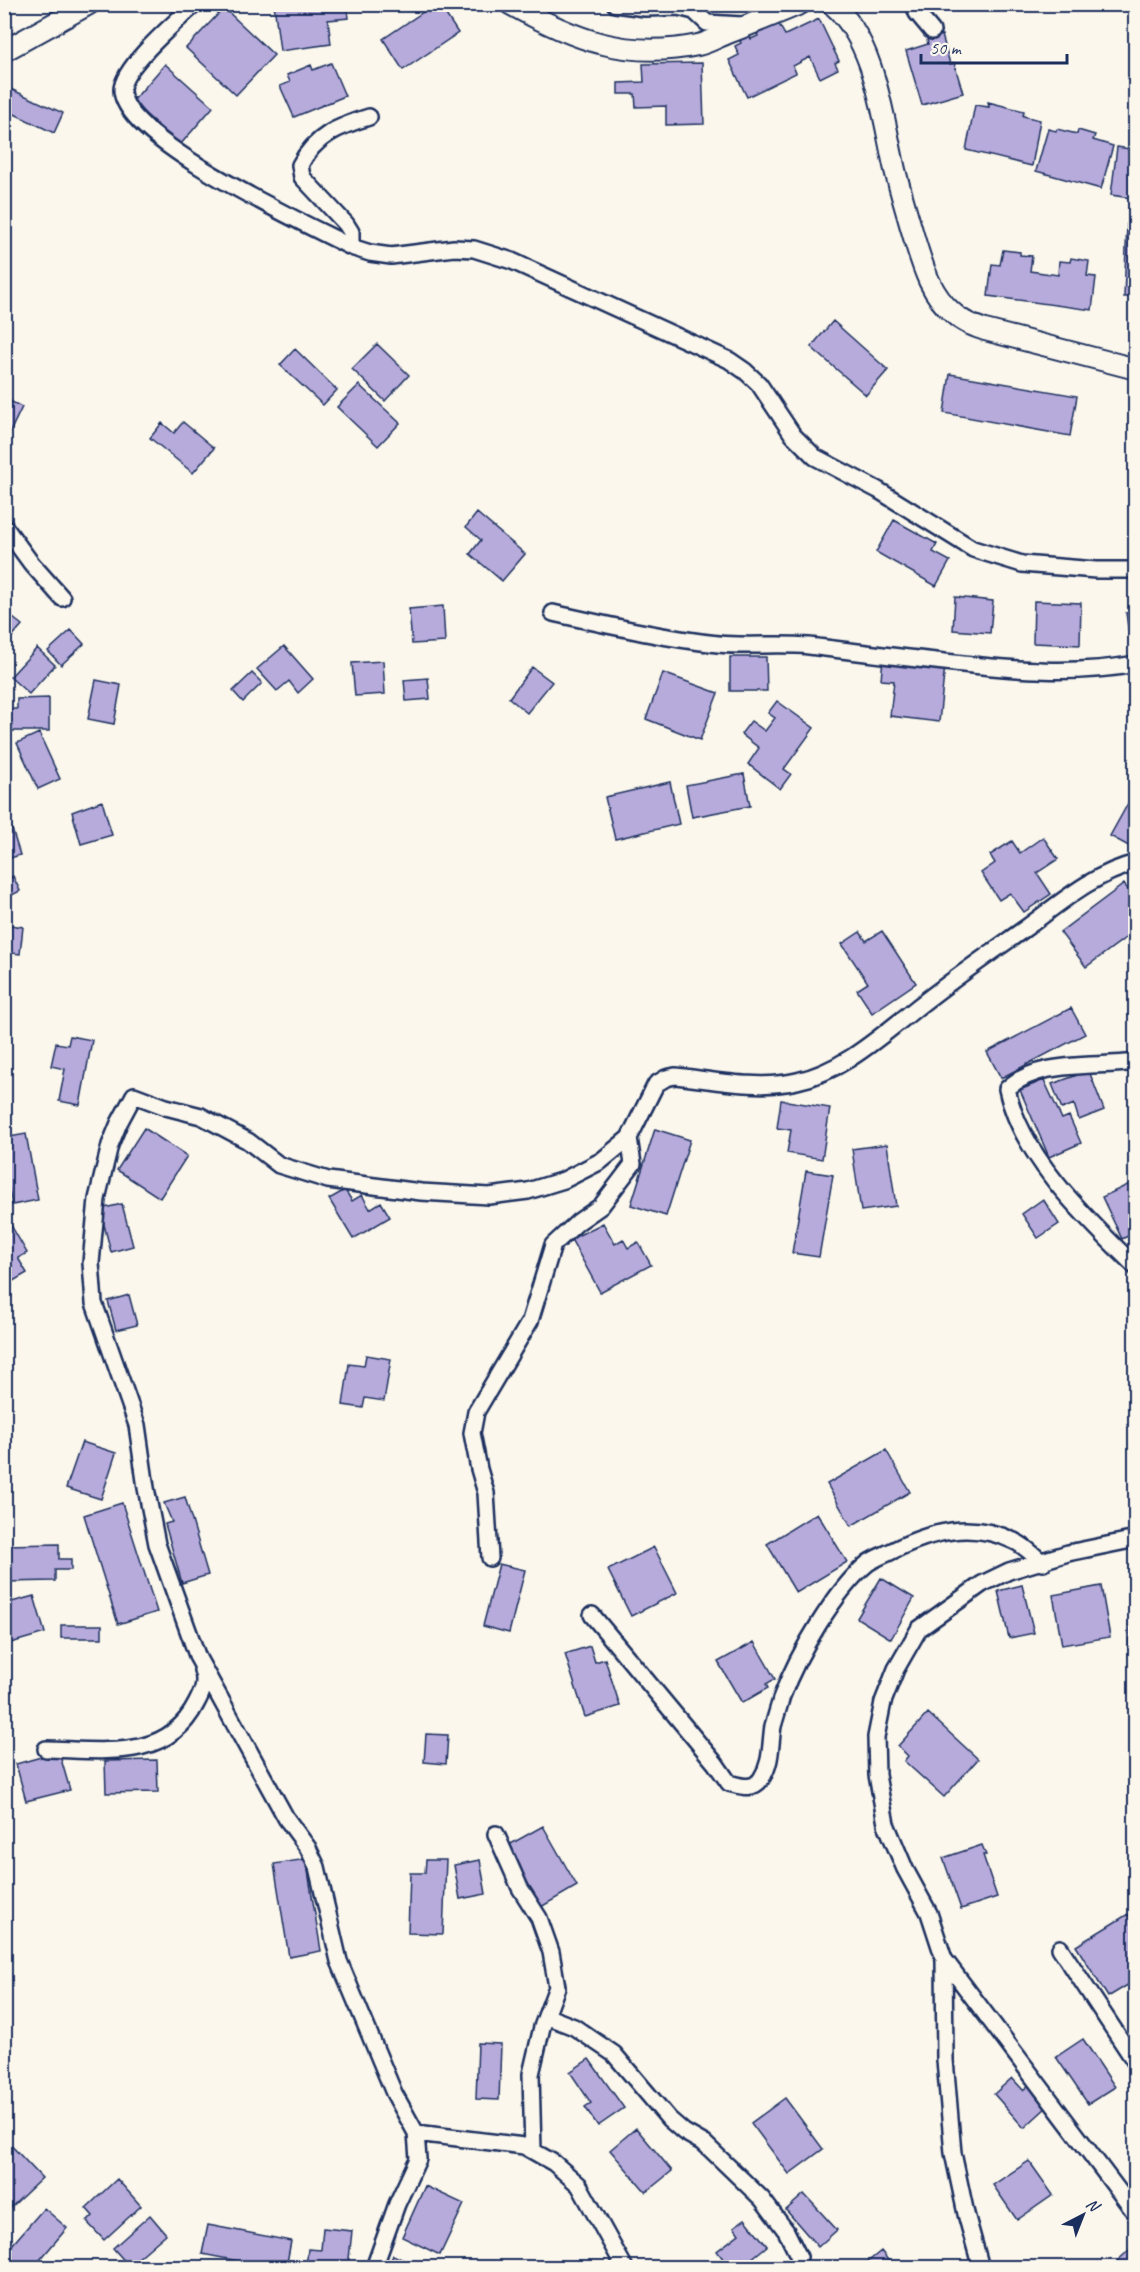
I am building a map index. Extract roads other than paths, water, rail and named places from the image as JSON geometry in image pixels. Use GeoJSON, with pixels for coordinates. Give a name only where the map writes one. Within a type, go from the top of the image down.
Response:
{"type":"FeatureCollection","features":[{"type":"Feature","properties":{"kind":"street"},"geometry":{"type":"LineString","coordinates":[[4,51],[89,4]]}},
{"type":"Feature","properties":{"kind":"street"},"geometry":{"type":"LineString","coordinates":[[195,4],[154,43],[128,74],[122,91],[129,109],[147,128],[198,165],[236,188],[351,247],[370,253],[391,256],[454,248],[474,249],[512,261],[729,360],[759,384],[793,435],[814,457],[883,494],[973,549],[1022,564],[1096,570],[1136,570]]}},
{"type":"Feature","properties":{"kind":"street"},"geometry":{"type":"LineString","coordinates":[[510,4],[580,39],[606,46],[631,49],[699,45],[800,4]]}},
{"type":"Feature","properties":{"kind":"street"},"geometry":{"type":"LineString","coordinates":[[615,4],[645,8],[695,8],[707,23],[738,26],[755,23]]}},
{"type":"Feature","properties":{"kind":"street"},"geometry":{"type":"LineString","coordinates":[[832,4],[839,10],[865,52],[874,79],[907,214],[930,282],[944,305],[967,323],[985,330],[1136,369]]}},
{"type":"Feature","properties":{"kind":"street"},"geometry":{"type":"LineString","coordinates":[[914,4],[917,13],[932,31]]}},
{"type":"Feature","properties":{"kind":"street"},"geometry":{"type":"LineString","coordinates":[[351,247],[351,232],[303,177],[300,165],[306,154],[324,135],[346,124],[369,117]]}},
{"type":"Feature","properties":{"kind":"street"},"geometry":{"type":"LineString","coordinates":[[4,526],[36,570],[62,598]]}},
{"type":"Feature","properties":{"kind":"street"},"geometry":{"type":"LineString","coordinates":[[552,613],[637,631],[718,644],[805,645],[993,667],[1052,671],[1119,668],[1136,664]]}},
{"type":"Feature","properties":{"kind":"street"},"geometry":{"type":"LineString","coordinates":[[46,1749],[144,1747],[176,1732],[191,1714],[205,1678],[157,1544],[137,1425],[94,1303],[91,1263],[101,1182],[113,1138],[134,1095],[166,1107],[201,1116],[248,1141],[279,1165],[328,1180],[421,1192],[489,1196],[528,1191],[564,1180],[601,1161],[629,1137],[656,1084],[666,1078],[675,1076],[758,1084],[784,1083],[797,1081],[836,1067],[880,1038],[1085,884],[1109,872],[1136,863]]}},
{"type":"Feature","properties":{"kind":"street"},"geometry":{"type":"LineString","coordinates":[[1136,1062],[1081,1065],[1029,1074],[1007,1089],[1010,1102],[1026,1138],[1040,1162],[1065,1193],[1136,1267]]}},
{"type":"Feature","properties":{"kind":"street"},"geometry":{"type":"LineString","coordinates":[[490,1558],[486,1493],[472,1433],[476,1412],[530,1321],[553,1245],[578,1222],[601,1206],[633,1164],[629,1137]]}},
{"type":"Feature","properties":{"kind":"street"},"geometry":{"type":"LineString","coordinates":[[592,1615],[729,1783],[750,1787],[756,1785],[769,1765],[776,1716],[797,1662],[830,1607],[869,1562],[918,1538],[953,1529],[981,1531],[1015,1541],[1042,1563]]}},
{"type":"Feature","properties":{"kind":"street"},"geometry":{"type":"LineString","coordinates":[[981,2268],[953,2153],[945,2060],[944,1959],[929,1913],[905,1869],[886,1824],[877,1775],[876,1737],[883,1702],[896,1669],[919,1629],[982,1584],[1010,1571],[1042,1563],[1068,1553],[1136,1539]]}},
{"type":"Feature","properties":{"kind":"street"},"geometry":{"type":"LineString","coordinates":[[198,1658],[286,1818],[308,1848],[317,1867],[339,1960],[394,2093],[416,2133],[418,2159],[397,2204],[374,2268]]}},
{"type":"Feature","properties":{"kind":"street"},"geometry":{"type":"LineString","coordinates":[[496,1834],[520,1888],[539,1918],[551,1952],[557,1987],[546,2016],[531,2074],[533,2151]]}},
{"type":"Feature","properties":{"kind":"street"},"geometry":{"type":"LineString","coordinates":[[1060,1948],[1136,2063]]}},
{"type":"Feature","properties":{"kind":"street"},"geometry":{"type":"LineString","coordinates":[[944,1959],[1136,2214]]}},
{"type":"Feature","properties":{"kind":"street"},"geometry":{"type":"LineString","coordinates":[[546,2016],[574,2027],[614,2054],[669,2119],[684,2132],[705,2144],[762,2199],[786,2231],[800,2257],[795,2268]]}},
{"type":"Feature","properties":{"kind":"street"},"geometry":{"type":"LineString","coordinates":[[416,2133],[524,2146],[554,2163],[579,2185],[625,2268]]}}]}
